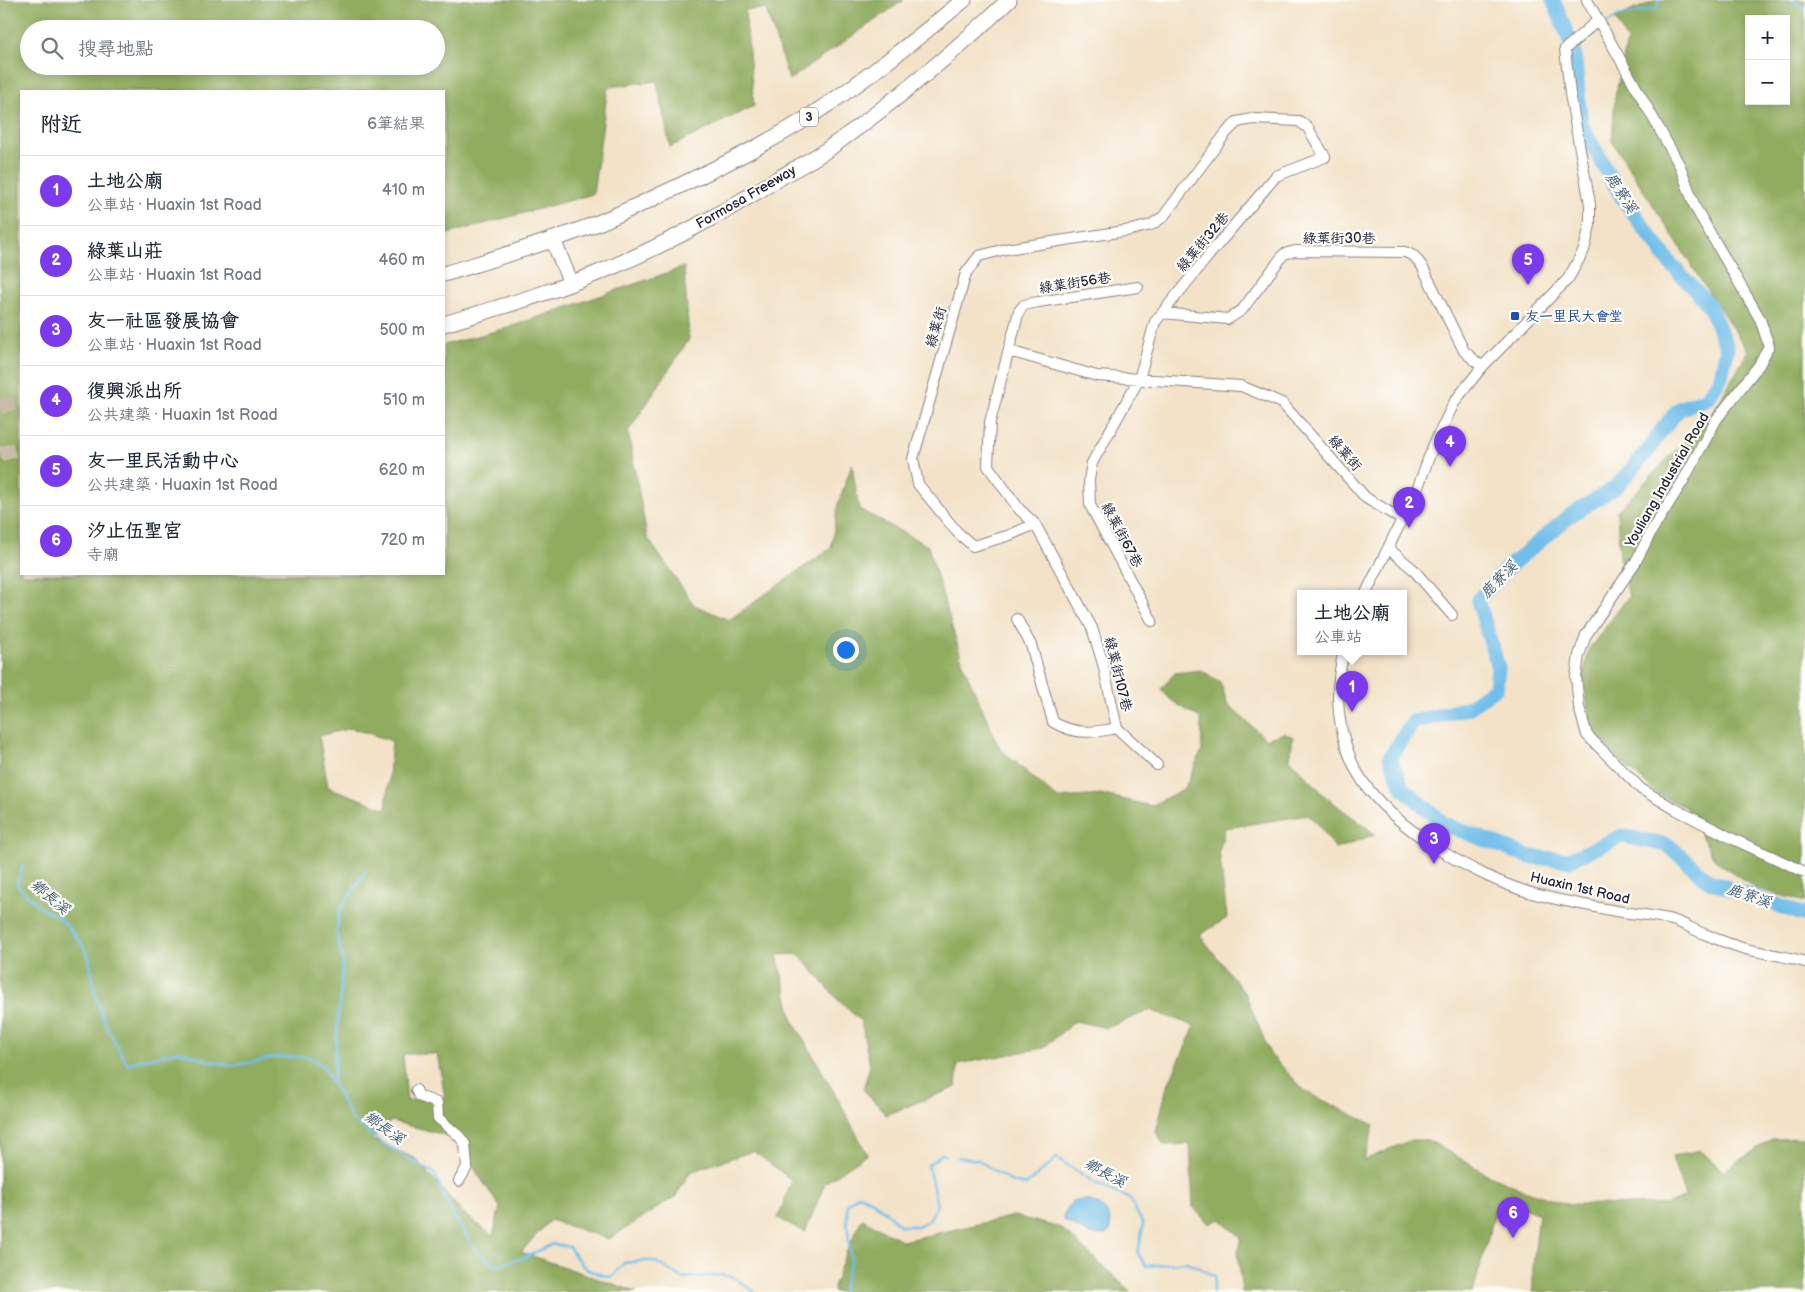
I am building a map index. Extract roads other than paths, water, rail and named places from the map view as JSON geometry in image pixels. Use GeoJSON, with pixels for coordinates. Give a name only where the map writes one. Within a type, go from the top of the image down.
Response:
{"type":"FeatureCollection","features":[{"type":"Feature","properties":{"kind":"highway","name":"3"},"geometry":{"type":"LineString","coordinates":[[445,274],[553,240],[637,206],[743,155],[812,115],[910,44],[964,0]]}},
{"type":"Feature","properties":{"kind":"highway","name":"Formosa Freeway"},"geometry":{"type":"LineString","coordinates":[[445,324],[520,302],[613,267],[703,222],[759,190],[830,148],[880,110],[954,51],[1009,0]]}},
{"type":"Feature","properties":{"kind":"highway"},"geometry":{"type":"LineString","coordinates":[[553,240],[571,283]]}},
{"type":"Feature","properties":{"kind":"street"},"geometry":{"type":"LineString","coordinates":[[1367,590],[1418,487],[1433,446],[1455,401],[1482,367],[1568,279],[1584,250],[1590,225],[1590,204],[1569,87],[1565,49],[1598,20],[1587,0]]}},
{"type":"Feature","properties":{"kind":"street","name":"Youliang Industrial Road"},"geometry":{"type":"LineString","coordinates":[[1598,20],[1680,166],[1695,207],[1760,319],[1769,346],[1759,365],[1716,420],[1683,482],[1652,530],[1635,563],[1586,635],[1579,655],[1576,677],[1579,707],[1587,735],[1640,789],[1735,840],[1805,872]]}},
{"type":"Feature","properties":{"kind":"street","name":"綠葉街"},"geometry":{"type":"LineString","coordinates":[[1035,524],[1010,535],[973,546],[957,532],[918,484],[913,459],[966,273],[979,256],[1006,249],[1131,230],[1151,225],[1163,217],[1226,133],[1237,122],[1252,119],[1299,121],[1308,128],[1325,157]]}},
{"type":"Feature","properties":{"kind":"street","name":"綠葉街32巷"},"geometry":{"type":"LineString","coordinates":[[1139,379],[1155,322],[1276,176],[1325,157]]}},
{"type":"Feature","properties":{"kind":"street","name":"綠葉街30巷"},"geometry":{"type":"LineString","coordinates":[[1162,313],[1228,319],[1242,310],[1284,254],[1295,251],[1405,252],[1414,256],[1422,266],[1464,351],[1482,367]]}},
{"type":"Feature","properties":{"kind":"street","name":"綠葉街56巷"},"geometry":{"type":"LineString","coordinates":[[1009,351],[1018,311],[1024,305],[1138,287]]}},
{"type":"Feature","properties":{"kind":"street"},"geometry":{"type":"LineString","coordinates":[[1009,351],[990,422],[988,466],[1019,509],[1035,524]]}},
{"type":"Feature","properties":{"kind":"street","name":"綠葉街"},"geometry":{"type":"LineString","coordinates":[[1009,351],[1096,376],[1241,386],[1282,403],[1366,498],[1401,520]]}},
{"type":"Feature","properties":{"kind":"street","name":"綠葉街67巷"},"geometry":{"type":"LineString","coordinates":[[1139,379],[1092,463],[1089,480],[1090,505],[1152,621]]}},
{"type":"Feature","properties":{"kind":"street","name":"綠葉街107巷"},"geometry":{"type":"LineString","coordinates":[[1017,620],[1031,645],[1053,722],[1062,728],[1090,733],[1117,728],[1103,664],[1092,628],[1035,524]]}},
{"type":"Feature","properties":{"kind":"street"},"geometry":{"type":"LineString","coordinates":[[1388,548],[1413,569],[1452,615]]}},
{"type":"Feature","properties":{"kind":"street","name":"Huaxin 1st Road"},"geometry":{"type":"LineString","coordinates":[[1343,655],[1338,673],[1337,704],[1345,743],[1352,763],[1371,791],[1391,811],[1430,844],[1456,860],[1505,883],[1532,893],[1584,906],[1673,920],[1744,948],[1805,962]]}},
{"type":"Feature","properties":{"kind":"street"},"geometry":{"type":"LineString","coordinates":[[1117,728],[1157,765]]}},
{"type":"Feature","properties":{"kind":"street"},"geometry":{"type":"LineString","coordinates":[[416,1090],[419,1096],[437,1103],[438,1118],[459,1136],[464,1144],[467,1167],[459,1181]]}},
{"type":"Feature","properties":{"kind":"water"},"geometry":{"type":"Polygon","coordinates":[[[1087,1200],[1106,1211],[1110,1231],[1106,1235],[1090,1234],[1063,1220],[1063,1216],[1072,1201],[1087,1200]]]}},
{"type":"Feature","properties":{"kind":"waterway","name":"鹿寮溪"},"geometry":{"type":"LineString","coordinates":[[1553,0],[1574,51],[1581,125],[1621,196],[1670,263],[1709,305],[1727,348],[1721,377],[1707,398],[1679,409],[1650,448],[1617,486],[1571,515],[1506,569],[1478,600],[1498,667],[1496,688],[1468,708],[1413,722],[1390,757],[1402,787],[1444,824],[1530,857],[1569,860],[1622,836],[1668,845],[1709,881],[1805,915]]}},
{"type":"Feature","properties":{"kind":"waterway"},"geometry":{"type":"LineString","coordinates":[[1608,23],[1618,16],[1656,9],[1660,0]]}},
{"type":"Feature","properties":{"kind":"waterway"},"geometry":{"type":"LineString","coordinates":[[1792,0],[1805,11]]}},
{"type":"Feature","properties":{"kind":"waterway"},"geometry":{"type":"LineString","coordinates":[[1574,51],[1596,33]]}},
{"type":"Feature","properties":{"kind":"waterway","name":"鄉長溪"},"geometry":{"type":"LineString","coordinates":[[23,866],[17,884],[40,907],[62,920],[81,943],[89,957],[96,998],[106,1025],[127,1064],[179,1051],[232,1066],[277,1057],[309,1057],[323,1066],[352,1119],[382,1143],[434,1173],[452,1213],[474,1248],[495,1266],[523,1258],[553,1244],[569,1247],[582,1265],[591,1271],[603,1275],[612,1277],[624,1263],[654,1261],[682,1278],[721,1275],[733,1277],[755,1292]]}},
{"type":"Feature","properties":{"kind":"waterway"},"geometry":{"type":"LineString","coordinates":[[333,1082],[343,960],[336,932],[340,910],[366,871]]}},
{"type":"Feature","properties":{"kind":"waterway","name":"鄉長溪"},"geometry":{"type":"LineString","coordinates":[[842,1292],[851,1259],[847,1204],[858,1195],[873,1201],[901,1226],[918,1226],[929,1220],[937,1205],[928,1165],[942,1154],[945,1155]]}},
{"type":"Feature","properties":{"kind":"waterway","name":"鄉長溪"},"geometry":{"type":"LineString","coordinates":[[958,1157],[978,1160],[1012,1182],[1026,1185],[1057,1158],[1093,1182],[1130,1199],[1143,1224],[1138,1254],[1146,1266],[1187,1262],[1215,1276],[1213,1292]]}},
{"type":"Feature","properties":{"kind":"tunnel"},"geometry":{"type":"LineString","coordinates":[[0,407],[20,400]]}},
{"type":"Feature","properties":{"kind":"tunnel"},"geometry":{"type":"LineString","coordinates":[[0,454],[20,448]]}},
{"type":"Feature","properties":{"kind":"place","name":"友一里民活動中心"},"geometry":{"type":"Point","coordinates":[1528,285]}},
{"type":"Feature","properties":{"kind":"place","name":"友一里民大會堂"},"geometry":{"type":"Point","coordinates":[1515,316]}},
{"type":"Feature","properties":{"kind":"place","name":"復興派出所"},"geometry":{"type":"Point","coordinates":[1450,467]}},
{"type":"Feature","properties":{"kind":"place","name":"綠葉山莊"},"geometry":{"type":"Point","coordinates":[1409,528]}},
{"type":"Feature","properties":{"kind":"place","name":"土地公廟"},"geometry":{"type":"Point","coordinates":[1352,712]}},
{"type":"Feature","properties":{"kind":"place","name":"友一社區發展協會"},"geometry":{"type":"Point","coordinates":[1434,864]}},
{"type":"Feature","properties":{"kind":"place","name":"汐止伍聖宮"},"geometry":{"type":"Point","coordinates":[1513,1238]}}]}
